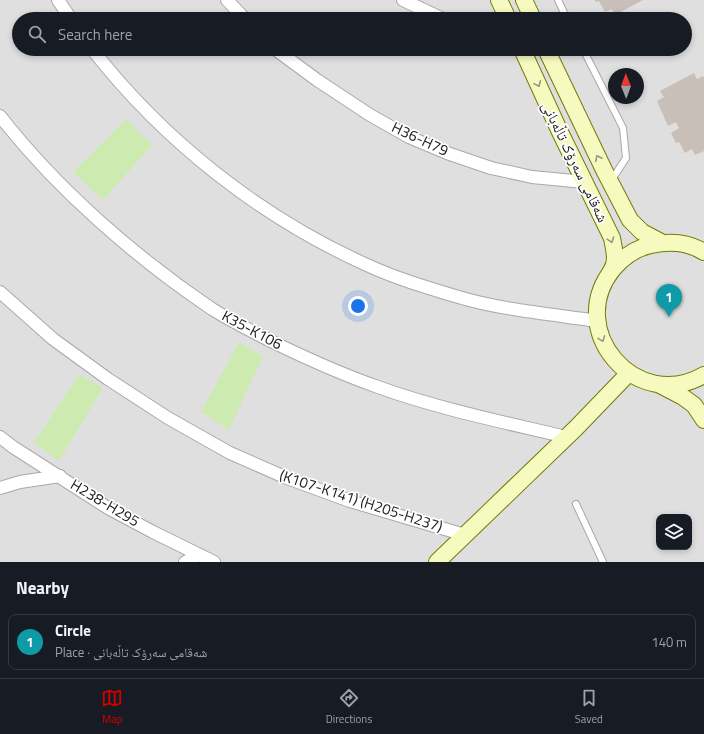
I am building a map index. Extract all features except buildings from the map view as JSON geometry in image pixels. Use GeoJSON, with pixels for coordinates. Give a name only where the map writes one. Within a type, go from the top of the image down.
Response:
{"type":"FeatureCollection","features":[{"type":"Feature","properties":{"kind":"street"},"geometry":{"type":"LineString","coordinates":[[58,0],[66,12]]}},
{"type":"Feature","properties":{"kind":"street"},"geometry":{"type":"LineString","coordinates":[[227,0],[238,12]]}},
{"type":"Feature","properties":{"kind":"street"},"geometry":{"type":"LineString","coordinates":[[403,0],[428,12]]}},
{"type":"Feature","properties":{"kind":"street"},"geometry":{"type":"LineString","coordinates":[[499,0],[505,12]]}},
{"type":"Feature","properties":{"kind":"street"},"geometry":{"type":"LineString","coordinates":[[524,0],[530,12]]}},
{"type":"Feature","properties":{"kind":"street"},"geometry":{"type":"LineString","coordinates":[[98,56],[132,96],[172,136],[224,179],[277,217],[318,241],[367,266],[456,297],[505,307],[598,321]]}},
{"type":"Feature","properties":{"kind":"street","name":"H36-H79"},"geometry":{"type":"LineString","coordinates":[[284,56],[317,80],[370,115],[409,137],[447,153],[491,168],[532,177],[584,182]]}},
{"type":"Feature","properties":{"kind":"street","name":"شەقامی سەرۆک تاڵەبانی"},"geometry":{"type":"LineString","coordinates":[[525,56],[560,132],[612,238],[615,252],[614,266],[602,288],[598,301],[598,321],[603,342],[609,354],[629,373],[648,382],[659,384]]}},
{"type":"Feature","properties":{"kind":"street","name":"شەقامی سەرۆک تاڵەبانی"},"geometry":{"type":"LineString","coordinates":[[549,56],[610,183],[630,220],[642,232],[661,242]]}},
{"type":"Feature","properties":{"kind":"street","name":"K35-K106"},"geometry":{"type":"LineString","coordinates":[[0,116],[44,168],[82,205],[133,250],[213,309],[255,333],[312,361],[379,387],[442,407],[566,437]]}},
{"type":"Feature","properties":{"kind":"street"},"geometry":{"type":"LineString","coordinates":[[608,275],[618,263],[630,253],[645,246],[661,242],[674,242],[688,245],[704,252]]}},
{"type":"Feature","properties":{"kind":"street","name":"(K107-K141) (H205-H237)"},"geometry":{"type":"LineString","coordinates":[[0,292],[53,339],[108,380],[168,418],[230,453],[287,478],[350,501],[465,535]]}},
{"type":"Feature","properties":{"kind":"street"},"geometry":{"type":"LineString","coordinates":[[437,562],[566,437],[629,373]]}},
{"type":"Feature","properties":{"kind":"street"},"geometry":{"type":"LineString","coordinates":[[659,384],[672,385],[686,383],[704,375]]}},
{"type":"Feature","properties":{"kind":"street"},"geometry":{"type":"LineString","coordinates":[[659,384],[683,397],[694,405],[704,420]]}},
{"type":"Feature","properties":{"kind":"street","name":"H238-H295"},"geometry":{"type":"LineString","coordinates":[[0,437],[13,447],[108,508],[214,562]]}},
{"type":"Feature","properties":{"kind":"street"},"geometry":{"type":"LineString","coordinates":[[0,488],[20,482],[60,476]]}},
{"type":"Feature","properties":{"kind":"street"},"geometry":{"type":"LineString","coordinates":[[185,562],[199,555]]}},
{"type":"Feature","properties":{"kind":"lane"},"geometry":{"type":"LineString","coordinates":[[558,0],[564,12]]}},
{"type":"Feature","properties":{"kind":"lane"},"geometry":{"type":"LineString","coordinates":[[586,56],[623,128],[626,158],[610,183]]}},
{"type":"Feature","properties":{"kind":"lane"},"geometry":{"type":"LineString","coordinates":[[576,504],[603,562]]}},
{"type":"Feature","properties":{"kind":"shaded area"},"geometry":{"type":"Polygon","coordinates":[[[0,0],[704,0],[704,562],[0,562],[0,0]]]}},
{"type":"Feature","properties":{"kind":"green space"},"geometry":{"type":"Polygon","coordinates":[[[126,119],[152,145],[103,200],[73,172],[126,119]]]}},
{"type":"Feature","properties":{"kind":"green space"},"geometry":{"type":"Polygon","coordinates":[[[239,342],[263,356],[229,430],[201,412],[239,342]]]}},
{"type":"Feature","properties":{"kind":"green space"},"geometry":{"type":"Polygon","coordinates":[[[79,374],[103,388],[59,461],[34,443],[79,374]]]}},
{"type":"Feature","properties":{"kind":"place","name":"Circle"},"geometry":{"type":"Point","coordinates":[669,317]}}]}
